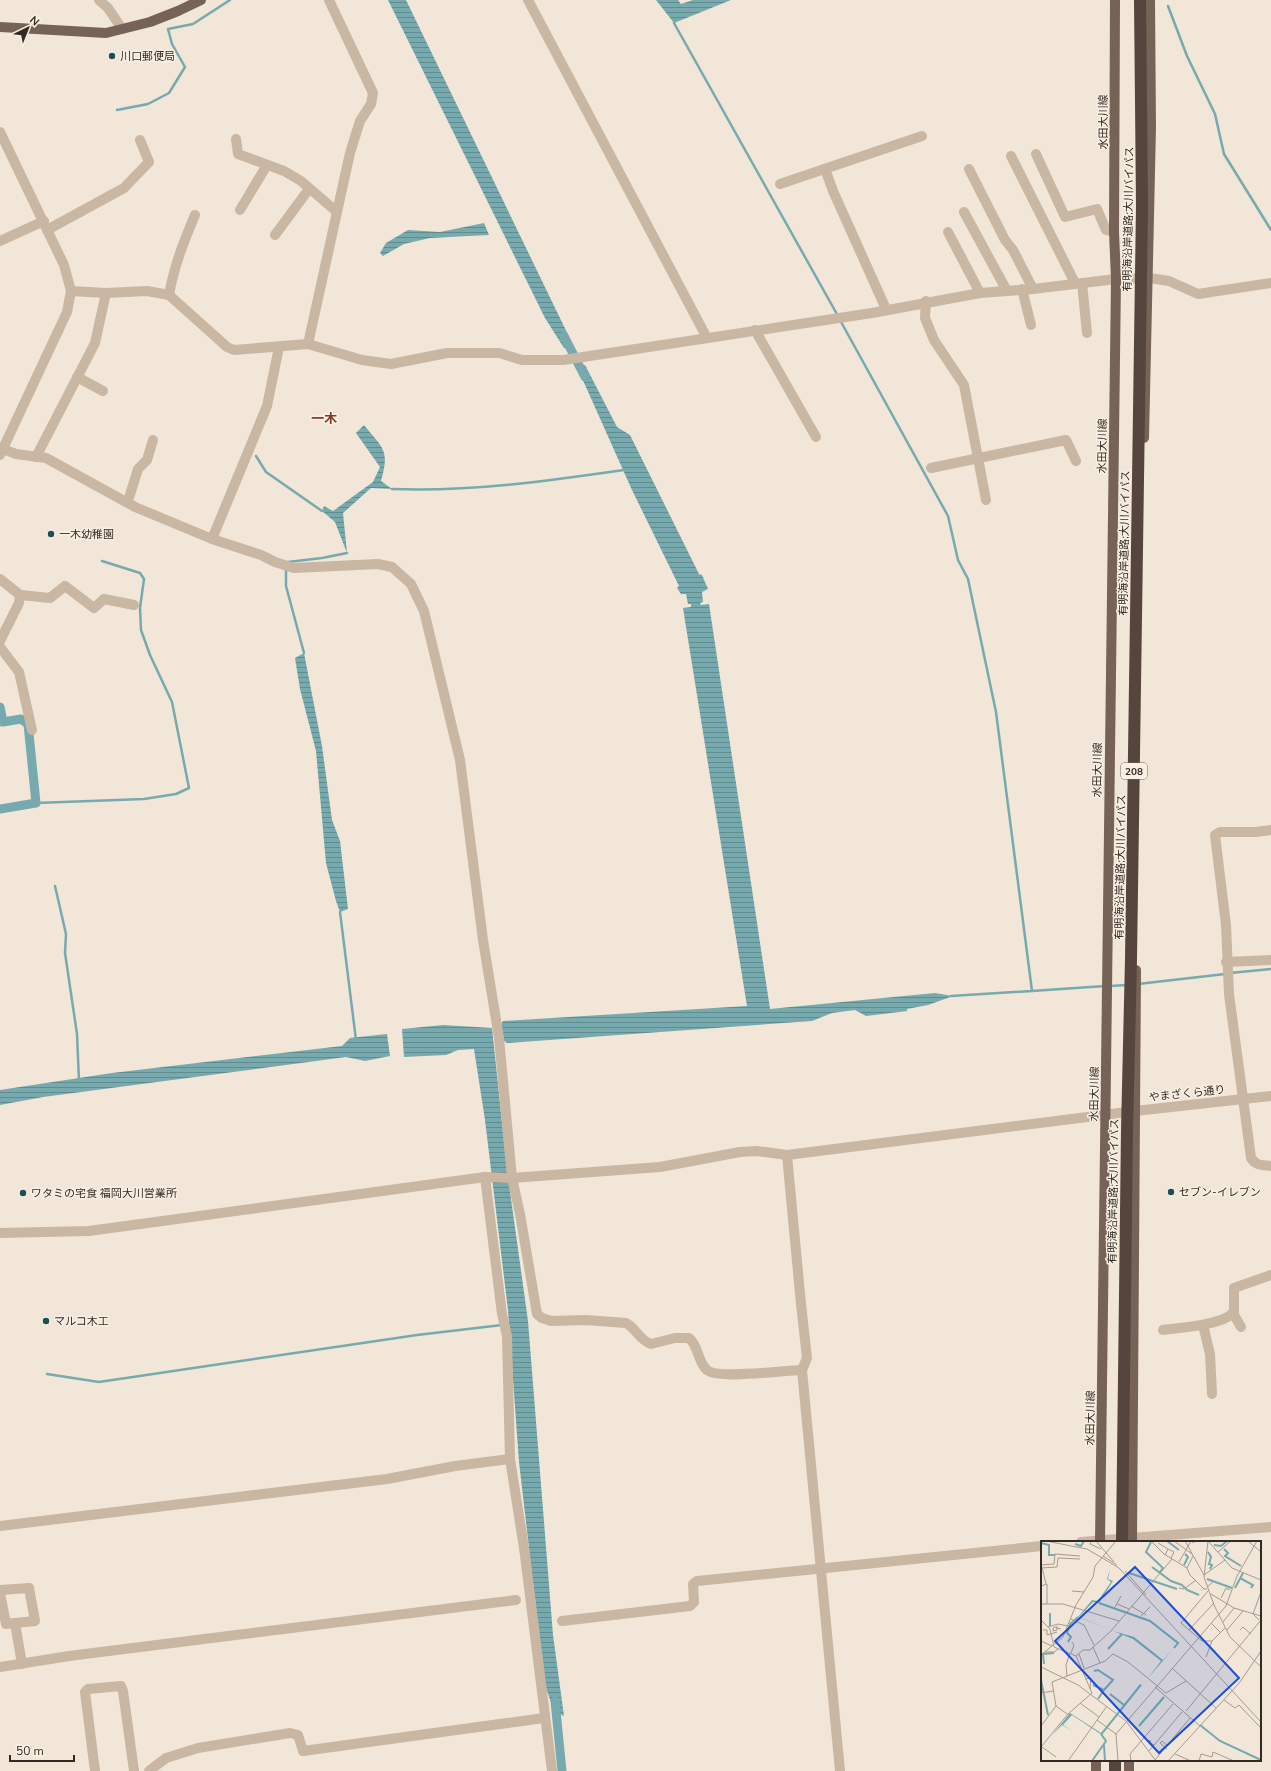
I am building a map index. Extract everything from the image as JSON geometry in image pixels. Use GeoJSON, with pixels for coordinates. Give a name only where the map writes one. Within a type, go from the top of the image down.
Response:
{"type":"FeatureCollection","features":[{"type":"Feature","properties":{"kind":"highway","name":"有明海沿岸道路;大川バイパス"},"geometry":{"type":"LineString","coordinates":[[1118,1541],[1137,131],[1135,0]]}},
{"type":"Feature","properties":{"kind":"highway","name":"有明海沿岸道路;大川バイパス"},"geometry":{"type":"LineString","coordinates":[[1128,1541],[1126,1130],[1131,959],[1142,206],[1142,65],[1140,0]]}},
{"type":"Feature","properties":{"kind":"main road"},"geometry":{"type":"LineString","coordinates":[[0,27],[97,34],[122,29],[171,14],[201,0]]}},
{"type":"Feature","properties":{"kind":"main road","name":"水田大川線"},"geometry":{"type":"LineString","coordinates":[[1100,1541],[1116,279],[1114,232],[1115,0]]}},
{"type":"Feature","properties":{"kind":"main road"},"geometry":{"type":"LineString","coordinates":[[1128,1541],[1137,1004],[1136,974],[1141,554],[1149,278],[1151,127],[1150,0]]}},
{"type":"Feature","properties":{"kind":"street"},"geometry":{"type":"LineString","coordinates":[[99,0],[108,8],[122,29]]}},
{"type":"Feature","properties":{"kind":"street"},"geometry":{"type":"LineString","coordinates":[[308,344],[354,140],[360,120],[371,104],[373,93],[329,0]]}},
{"type":"Feature","properties":{"kind":"street"},"geometry":{"type":"LineString","coordinates":[[528,0],[707,338]]}},
{"type":"Feature","properties":{"kind":"street"},"geometry":{"type":"LineString","coordinates":[[0,132],[64,265],[71,291],[67,312],[1,451],[46,458],[128,501],[135,507],[162,519],[212,539],[294,568],[378,564],[392,567],[412,584],[418,595],[439,665],[460,760],[483,940],[499,1038],[511,1177],[531,1272],[536,1311],[542,1318],[551,1321],[586,1320],[626,1323],[630,1325],[642,1339],[651,1344],[675,1338],[689,1338],[695,1345],[703,1366],[715,1374],[802,1370]]}},
{"type":"Feature","properties":{"kind":"street"},"geometry":{"type":"LineString","coordinates":[[780,184],[922,136]]}},
{"type":"Feature","properties":{"kind":"street"},"geometry":{"type":"LineString","coordinates":[[236,139],[238,154],[284,171],[301,181],[337,212]]}},
{"type":"Feature","properties":{"kind":"street"},"geometry":{"type":"LineString","coordinates":[[0,241],[46,226],[130,184],[149,162],[140,140]]}},
{"type":"Feature","properties":{"kind":"street"},"geometry":{"type":"LineString","coordinates":[[1036,154],[1065,216],[1097,209],[1106,230],[1114,232]]}},
{"type":"Feature","properties":{"kind":"street"},"geometry":{"type":"LineString","coordinates":[[1011,156],[1078,283],[1087,333]]}},
{"type":"Feature","properties":{"kind":"street"},"geometry":{"type":"LineString","coordinates":[[240,210],[266,165]]}},
{"type":"Feature","properties":{"kind":"street"},"geometry":{"type":"LineString","coordinates":[[825,169],[833,191],[886,309]]}},
{"type":"Feature","properties":{"kind":"street"},"geometry":{"type":"LineString","coordinates":[[970,169],[1005,240],[1013,250],[1033,289]]}},
{"type":"Feature","properties":{"kind":"street"},"geometry":{"type":"LineString","coordinates":[[275,235],[309,189]]}},
{"type":"Feature","properties":{"kind":"street"},"geometry":{"type":"LineString","coordinates":[[964,212],[1007,291]]}},
{"type":"Feature","properties":{"kind":"street"},"geometry":{"type":"LineString","coordinates":[[169,295],[172,273],[195,215]]}},
{"type":"Feature","properties":{"kind":"street"},"geometry":{"type":"LineString","coordinates":[[948,232],[980,293]]}},
{"type":"Feature","properties":{"kind":"street"},"geometry":{"type":"LineString","coordinates":[[71,291],[106,293],[147,291],[169,295],[227,347],[240,350],[308,344],[362,360],[391,364],[447,353],[499,353],[522,360],[563,360],[839,318],[980,293],[1033,289],[1116,279],[1149,278],[1169,281],[1198,294],[1271,283]]}},
{"type":"Feature","properties":{"kind":"street"},"geometry":{"type":"LineString","coordinates":[[1022,289],[1031,324]]}},
{"type":"Feature","properties":{"kind":"street"},"geometry":{"type":"LineString","coordinates":[[36,457],[96,343],[106,293]]}},
{"type":"Feature","properties":{"kind":"street"},"geometry":{"type":"LineString","coordinates":[[926,302],[925,318],[934,340],[964,385],[986,500]]}},
{"type":"Feature","properties":{"kind":"street"},"geometry":{"type":"LineString","coordinates":[[755,330],[815,438]]}},
{"type":"Feature","properties":{"kind":"street"},"geometry":{"type":"LineString","coordinates":[[212,539],[267,406],[279,347]]}},
{"type":"Feature","properties":{"kind":"street"},"geometry":{"type":"LineString","coordinates":[[77,378],[103,391]]}},
{"type":"Feature","properties":{"kind":"street"},"geometry":{"type":"LineString","coordinates":[[128,501],[138,469],[146,460],[153,440]]}},
{"type":"Feature","properties":{"kind":"street"},"geometry":{"type":"LineString","coordinates":[[930,468],[1066,440],[1076,461]]}},
{"type":"Feature","properties":{"kind":"street"},"geometry":{"type":"LineString","coordinates":[[0,579],[20,595],[50,598],[65,586],[94,608],[104,599],[134,606]]}},
{"type":"Feature","properties":{"kind":"street"},"geometry":{"type":"LineString","coordinates":[[0,641],[19,603],[20,595]]}},
{"type":"Feature","properties":{"kind":"street"},"geometry":{"type":"LineString","coordinates":[[0,647],[19,672],[32,730]]}},
{"type":"Feature","properties":{"kind":"street"},"geometry":{"type":"LineString","coordinates":[[1271,830],[1256,832],[1220,832],[1214,836],[1226,925],[1226,962],[1228,982],[1242,1100],[1251,1158],[1259,1165],[1271,1166]]}},
{"type":"Feature","properties":{"kind":"street"},"geometry":{"type":"LineString","coordinates":[[1226,962],[1271,960]]}},
{"type":"Feature","properties":{"kind":"street","name":"やまざくら通り"},"geometry":{"type":"LineString","coordinates":[[0,1233],[89,1231],[488,1177],[511,1177],[660,1167],[740,1152],[757,1151],[787,1155],[1135,1111],[1271,1096]]}},
{"type":"Feature","properties":{"kind":"street"},"geometry":{"type":"LineString","coordinates":[[787,1155],[800,1304],[807,1358],[802,1370],[822,1568],[840,1771]]}},
{"type":"Feature","properties":{"kind":"street"},"geometry":{"type":"LineString","coordinates":[[488,1177],[502,1314],[506,1336],[510,1459],[524,1548],[544,1718],[552,1771]]}},
{"type":"Feature","properties":{"kind":"street"},"geometry":{"type":"LineString","coordinates":[[1241,1328],[1233,1313],[1234,1288],[1271,1275]]}},
{"type":"Feature","properties":{"kind":"street"},"geometry":{"type":"LineString","coordinates":[[1163,1330],[1203,1325],[1229,1316],[1233,1313]]}},
{"type":"Feature","properties":{"kind":"street"},"geometry":{"type":"LineString","coordinates":[[1203,1325],[1210,1354],[1212,1394]]}},
{"type":"Feature","properties":{"kind":"street"},"geometry":{"type":"LineString","coordinates":[[0,1526],[387,1479],[455,1466],[510,1459]]}},
{"type":"Feature","properties":{"kind":"street"},"geometry":{"type":"LineString","coordinates":[[1100,1541],[1128,1541],[1271,1527]]}},
{"type":"Feature","properties":{"kind":"street"},"geometry":{"type":"LineString","coordinates":[[562,1621],[690,1606],[694,1604],[694,1584],[697,1581],[1041,1546]]}},
{"type":"Feature","properties":{"kind":"street"},"geometry":{"type":"LineString","coordinates":[[29,1588],[35,1621],[15,1623],[6,1624],[0,1591],[29,1588]]}},
{"type":"Feature","properties":{"kind":"street"},"geometry":{"type":"LineString","coordinates":[[0,1667],[69,1656],[516,1600]]}},
{"type":"Feature","properties":{"kind":"street"},"geometry":{"type":"LineString","coordinates":[[15,1623],[22,1664]]}},
{"type":"Feature","properties":{"kind":"street"},"geometry":{"type":"LineString","coordinates":[[96,1771],[84,1692],[88,1689],[121,1686],[123,1691],[134,1771]]}},
{"type":"Feature","properties":{"kind":"street"},"geometry":{"type":"LineString","coordinates":[[149,1771],[166,1758],[198,1748],[290,1733],[298,1735],[303,1751],[544,1718]]}},
{"type":"Feature","properties":{"kind":"water"},"geometry":{"type":"Polygon","coordinates":[[[388,0],[406,0],[573,345],[564,348],[545,318],[388,0]]]}},
{"type":"Feature","properties":{"kind":"water"},"geometry":{"type":"Polygon","coordinates":[[[656,0],[678,0],[681,4],[693,0],[731,0],[674,23],[656,0]]]}},
{"type":"Feature","properties":{"kind":"water"},"geometry":{"type":"Polygon","coordinates":[[[484,223],[489,235],[430,238],[404,244],[383,256],[380,253],[386,243],[408,230],[440,232],[484,223]]]}},
{"type":"Feature","properties":{"kind":"water"},"geometry":{"type":"Polygon","coordinates":[[[585,365],[617,427],[630,435],[699,574],[702,575],[708,589],[702,592],[703,602],[700,603],[701,605],[709,604],[770,1009],[935,993],[953,996],[928,1005],[907,1009],[907,1011],[866,1016],[855,1010],[832,1013],[812,1021],[507,1043],[503,1040],[501,1024],[503,1021],[747,1006],[683,608],[691,607],[691,604],[688,604],[686,594],[681,594],[677,588],[679,586],[632,490],[577,367],[585,365]]]}},
{"type":"Feature","properties":{"kind":"water"},"geometry":{"type":"Polygon","coordinates":[[[364,425],[383,450],[385,462],[381,481],[392,489],[371,488],[343,513],[347,553],[335,522],[322,511],[324,506],[333,511],[373,482],[380,467],[356,433],[364,425]]]}},
{"type":"Feature","properties":{"kind":"water"},"geometry":{"type":"Polygon","coordinates":[[[304,653],[322,746],[332,820],[340,841],[348,909],[340,912],[326,863],[316,751],[300,689],[295,658],[304,653]]]}},
{"type":"Feature","properties":{"kind":"water"},"geometry":{"type":"Polygon","coordinates":[[[443,1025],[492,1028],[507,1170],[528,1321],[553,1635],[564,1716],[554,1711],[545,1685],[519,1462],[508,1310],[485,1120],[474,1049],[458,1050],[446,1055],[404,1057],[402,1029],[443,1025]]]}},
{"type":"Feature","properties":{"kind":"water"},"geometry":{"type":"Polygon","coordinates":[[[387,1034],[390,1056],[365,1061],[346,1057],[43,1097],[0,1105],[0,1090],[112,1073],[342,1046],[350,1038],[387,1034]]]}},
{"type":"Feature","properties":{"kind":"waterway"},"geometry":{"type":"LineString","coordinates":[[117,110],[148,104],[169,93],[185,67],[172,44],[168,29],[193,24],[230,0]]}},
{"type":"Feature","properties":{"kind":"waterway"},"geometry":{"type":"LineString","coordinates":[[1168,6],[1187,56],[1215,114],[1224,154],[1271,230]]}},
{"type":"Feature","properties":{"kind":"waterway"},"geometry":{"type":"LineString","coordinates":[[674,23],[838,316]]}},
{"type":"Feature","properties":{"kind":"waterway"},"geometry":{"type":"LineString","coordinates":[[840,320],[948,516],[958,560],[968,579],[996,712],[1032,991],[951,996]]}},
{"type":"Feature","properties":{"kind":"waterway"},"geometry":{"type":"LineString","coordinates":[[564,336],[585,377]]}},
{"type":"Feature","properties":{"kind":"waterway"},"geometry":{"type":"LineString","coordinates":[[256,456],[266,472],[322,511]]}},
{"type":"Feature","properties":{"kind":"waterway"},"geometry":{"type":"LineString","coordinates":[[392,489],[450,489],[508,485],[624,470]]}},
{"type":"Feature","properties":{"kind":"waterway"},"geometry":{"type":"LineString","coordinates":[[288,562],[347,553]]}},
{"type":"Feature","properties":{"kind":"waterway"},"geometry":{"type":"LineString","coordinates":[[36,803],[144,799],[176,794],[189,788],[172,702],[150,655],[141,630],[140,608],[144,579],[140,573],[102,561]]}},
{"type":"Feature","properties":{"kind":"waterway"},"geometry":{"type":"LineString","coordinates":[[286,567],[286,586],[304,653]]}},
{"type":"Feature","properties":{"kind":"waterway"},"geometry":{"type":"LineString","coordinates":[[0,707],[3,722],[21,719],[28,724],[36,803],[0,809]]}},
{"type":"Feature","properties":{"kind":"waterway"},"geometry":{"type":"LineString","coordinates":[[55,886],[66,934],[65,953],[77,1034],[79,1081]]}},
{"type":"Feature","properties":{"kind":"waterway"},"geometry":{"type":"LineString","coordinates":[[340,912],[356,1040]]}},
{"type":"Feature","properties":{"kind":"waterway"},"geometry":{"type":"LineString","coordinates":[[1230,973],[1271,969]]}},
{"type":"Feature","properties":{"kind":"waterway"},"geometry":{"type":"LineString","coordinates":[[1138,984],[1225,974]]}},
{"type":"Feature","properties":{"kind":"waterway"},"geometry":{"type":"LineString","coordinates":[[1110,986],[1127,985]]}},
{"type":"Feature","properties":{"kind":"waterway"},"geometry":{"type":"LineString","coordinates":[[1032,991],[1105,986]]}},
{"type":"Feature","properties":{"kind":"waterway"},"geometry":{"type":"LineString","coordinates":[[47,1374],[99,1382],[417,1335],[502,1325]]}},
{"type":"Feature","properties":{"kind":"waterway"},"geometry":{"type":"LineString","coordinates":[[555,1701],[562,1771]]}},
{"type":"Feature","properties":{"kind":"place","name":"川口郵便局"},"geometry":{"type":"Point","coordinates":[112,56]}},
{"type":"Feature","properties":{"kind":"place","name":"一木幼稚園"},"geometry":{"type":"Point","coordinates":[51,534]}},
{"type":"Feature","properties":{"kind":"place","name":"セブン-イレブン"},"geometry":{"type":"Point","coordinates":[1171,1192]}},
{"type":"Feature","properties":{"kind":"place","name":"ワタミの宅食 福岡大川営業所"},"geometry":{"type":"Point","coordinates":[23,1193]}},
{"type":"Feature","properties":{"kind":"place","name":"マルコ木工"},"geometry":{"type":"Point","coordinates":[46,1321]}},
{"type":"Feature","properties":{"kind":"district","name":"一木"},"geometry":{"type":"Point","coordinates":[324,418]}}]}
